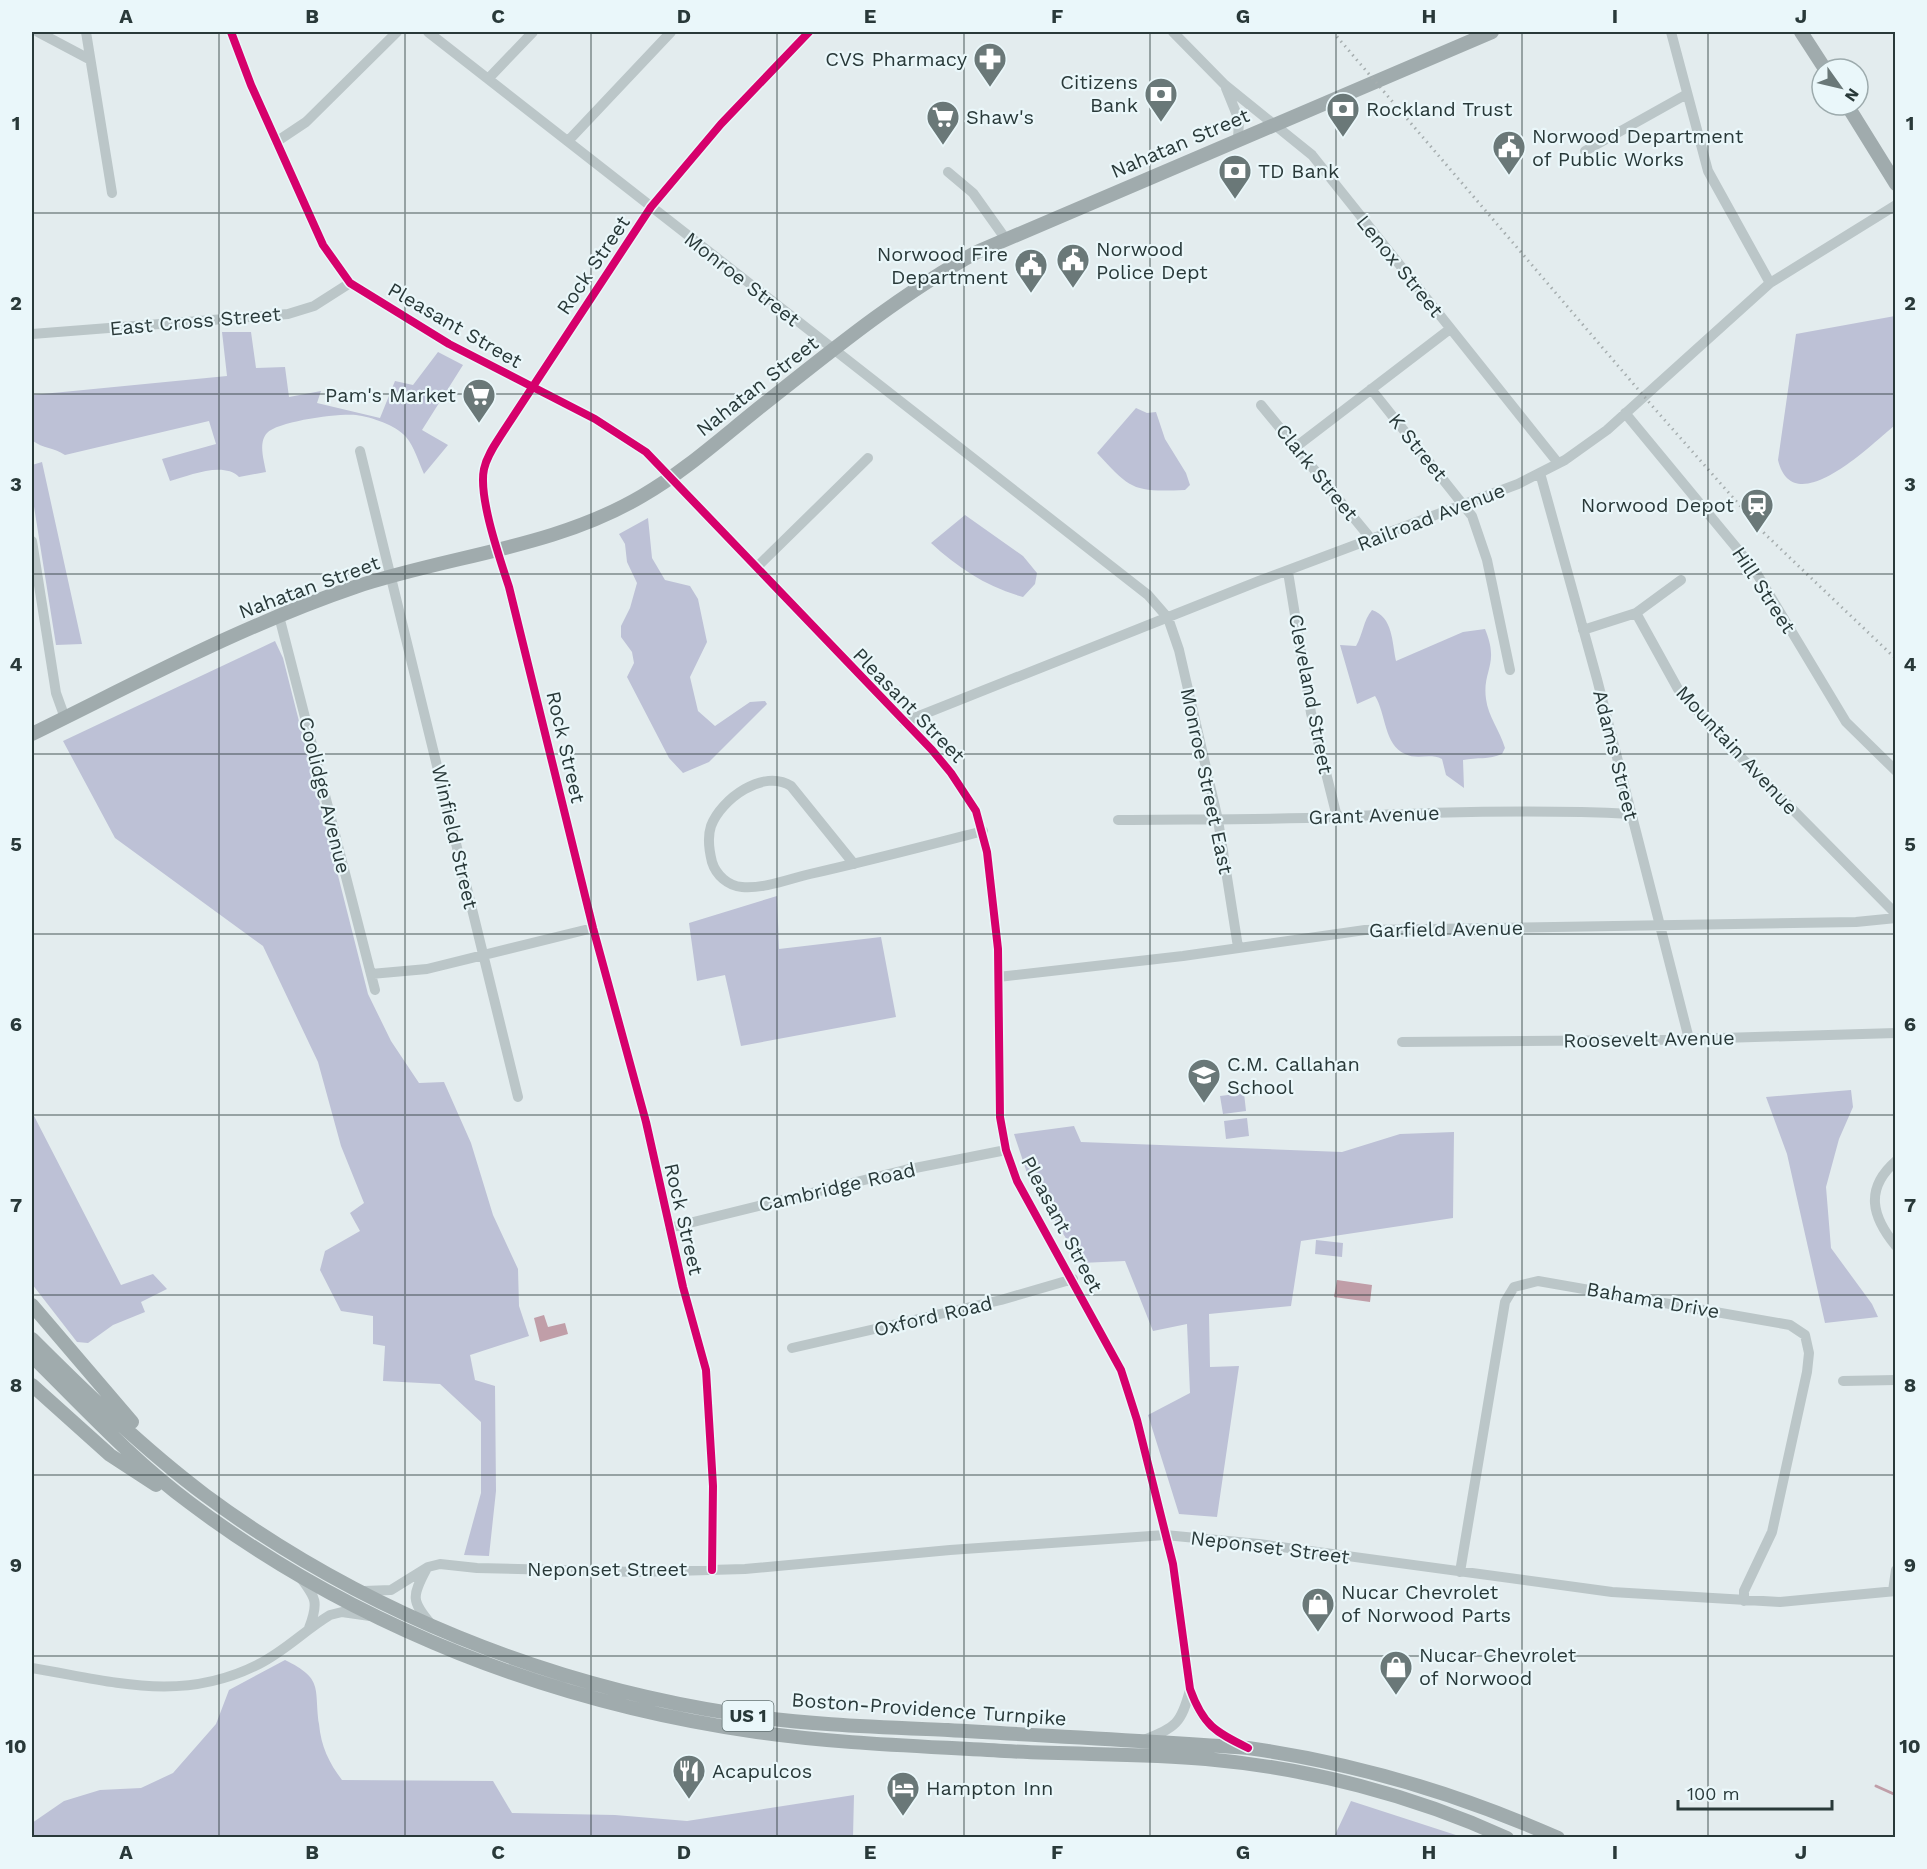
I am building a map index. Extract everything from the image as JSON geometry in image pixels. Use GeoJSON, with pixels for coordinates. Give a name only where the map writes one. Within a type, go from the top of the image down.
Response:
{"type":"FeatureCollection","features":[{"type":"Feature","properties":{"kind":"main road","name":"Nahatan Street"},"geometry":{"type":"LineString","coordinates":[[32,734],[279,616],[357,586],[549,537],[642,496],[672,476],[930,278],[1005,238],[1274,124],[1463,37],[1492,32]]}},
{"type":"Feature","properties":{"kind":"main road"},"geometry":{"type":"LineString","coordinates":[[1802,32],[1818,57]]}},
{"type":"Feature","properties":{"kind":"main road"},"geometry":{"type":"LineString","coordinates":[[1854,117],[1896,184]]}},
{"type":"Feature","properties":{"kind":"main road"},"geometry":{"type":"LineString","coordinates":[[32,1305],[87,1367],[155,1452]]}},
{"type":"Feature","properties":{"kind":"main road","name":"Boston-Providence Turnpike"},"geometry":{"type":"LineString","coordinates":[[32,1339],[205,1495],[256,1530],[360,1591],[433,1626],[510,1658],[566,1676],[673,1703],[738,1714],[812,1723],[1248,1748],[1310,1757],[1376,1773],[1490,1809],[1558,1838]]}},
{"type":"Feature","properties":{"kind":"main road","name":"Boston-Providence Turnpike"},"geometry":{"type":"LineString","coordinates":[[32,1356],[105,1429],[190,1504],[299,1575],[379,1617],[480,1662],[587,1698],[635,1710],[793,1736],[1009,1751],[1201,1759],[1279,1768],[1385,1793],[1461,1818],[1507,1838]]}},
{"type":"Feature","properties":{"kind":"main road"},"geometry":{"type":"LineString","coordinates":[[32,1385],[110,1455],[190,1504]]}},
{"type":"Feature","properties":{"kind":"street"},"geometry":{"type":"LineString","coordinates":[[38,32],[89,59]]}},
{"type":"Feature","properties":{"kind":"street"},"geometry":{"type":"LineString","coordinates":[[86,32],[112,193]]}},
{"type":"Feature","properties":{"kind":"street","name":"Pleasant Street"},"geometry":{"type":"LineString","coordinates":[[231,32],[251,85],[324,245],[350,283],[449,344],[631,440],[672,476],[951,773],[976,811],[983,831],[993,898],[998,977],[999,1117],[1006,1150],[1017,1181],[1073,1279],[1121,1370],[1137,1419],[1178,1587],[1190,1689],[1208,1726],[1248,1748]]}},
{"type":"Feature","properties":{"kind":"street"},"geometry":{"type":"LineString","coordinates":[[276,142],[306,122],[397,32]]}},
{"type":"Feature","properties":{"kind":"street","name":"Monroe Street"},"geometry":{"type":"LineString","coordinates":[[428,32],[1104,560],[1148,595],[1168,618]]}},
{"type":"Feature","properties":{"kind":"street"},"geometry":{"type":"LineString","coordinates":[[488,79],[532,32]]}},
{"type":"Feature","properties":{"kind":"street"},"geometry":{"type":"LineString","coordinates":[[569,140],[671,32]]}},
{"type":"Feature","properties":{"kind":"street","name":"Rock Street"},"geometry":{"type":"LineString","coordinates":[[712,1570],[713,1486],[705,1370],[669,1228],[646,1122],[593,928],[536,691],[497,551],[483,483],[488,457],[651,207],[721,124],[809,32]]}},
{"type":"Feature","properties":{"kind":"street","name":"Lenox Street"},"geometry":{"type":"LineString","coordinates":[[1173,32],[1225,85],[1312,156],[1558,463]]}},
{"type":"Feature","properties":{"kind":"street"},"geometry":{"type":"LineString","coordinates":[[1671,32],[1708,171],[1770,283]]}},
{"type":"Feature","properties":{"kind":"street","name":"Lenox Street"},"geometry":{"type":"LineString","coordinates":[[1225,85],[1239,120],[1238,139]]}},
{"type":"Feature","properties":{"kind":"street"},"geometry":{"type":"LineString","coordinates":[[1585,151],[1687,94]]}},
{"type":"Feature","properties":{"kind":"street"},"geometry":{"type":"LineString","coordinates":[[948,172],[973,193],[1005,238]]}},
{"type":"Feature","properties":{"kind":"street","name":"Railroad Avenue"},"geometry":{"type":"LineString","coordinates":[[904,723],[986,688],[1540,473],[1584,447],[1625,414],[1770,283],[1896,204]]}},
{"type":"Feature","properties":{"kind":"street","name":"East Cross Street"},"geometry":{"type":"LineString","coordinates":[[32,334],[288,314],[314,306],[350,283]]}},
{"type":"Feature","properties":{"kind":"street"},"geometry":{"type":"LineString","coordinates":[[1297,446],[1450,329]]}},
{"type":"Feature","properties":{"kind":"street","name":"K Street"},"geometry":{"type":"LineString","coordinates":[[1371,389],[1465,504],[1472,516],[1487,560],[1510,670]]}},
{"type":"Feature","properties":{"kind":"street","name":"Clark Street"},"geometry":{"type":"LineString","coordinates":[[1261,405],[1372,540]]}},
{"type":"Feature","properties":{"kind":"street","name":"Hill Street"},"geometry":{"type":"LineString","coordinates":[[1625,414],[1754,568],[1846,722],[1896,771]]}},
{"type":"Feature","properties":{"kind":"street","name":"Winfield Street"},"geometry":{"type":"LineString","coordinates":[[360,451],[518,1097]]}},
{"type":"Feature","properties":{"kind":"street"},"geometry":{"type":"LineString","coordinates":[[757,567],[868,458]]}},
{"type":"Feature","properties":{"kind":"street","name":"Adams Street"},"geometry":{"type":"LineString","coordinates":[[1540,473],[1689,1039]]}},
{"type":"Feature","properties":{"kind":"street"},"geometry":{"type":"LineString","coordinates":[[32,541],[56,693],[65,718]]}},
{"type":"Feature","properties":{"kind":"street","name":"Cleveland Street"},"geometry":{"type":"LineString","coordinates":[[1288,572],[1311,713],[1337,817]]}},
{"type":"Feature","properties":{"kind":"street"},"geometry":{"type":"LineString","coordinates":[[1583,630],[1636,613],[1681,580]]}},
{"type":"Feature","properties":{"kind":"street","name":"Mountain Avenue"},"geometry":{"type":"LineString","coordinates":[[1636,613],[1678,689],[1723,739],[1896,916]]}},
{"type":"Feature","properties":{"kind":"street","name":"Coolidge Avenue"},"geometry":{"type":"LineString","coordinates":[[279,616],[375,990]]}},
{"type":"Feature","properties":{"kind":"street","name":"Monroe Street East"},"geometry":{"type":"LineString","coordinates":[[1168,618],[1179,650],[1218,820],[1238,947]]}},
{"type":"Feature","properties":{"kind":"street"},"geometry":{"type":"LineString","coordinates":[[854,864],[791,786],[782,780],[773,779],[755,783],[732,800],[719,812],[708,838],[714,867],[722,879],[734,885],[762,885],[854,864],[983,831]]}},
{"type":"Feature","properties":{"kind":"street","name":"Grant Avenue"},"geometry":{"type":"LineString","coordinates":[[1118,820],[1218,820],[1396,813],[1631,814]]}},
{"type":"Feature","properties":{"kind":"street","name":"Garfield Avenue"},"geometry":{"type":"LineString","coordinates":[[998,977],[1365,930],[1856,922],[1896,916]]}},
{"type":"Feature","properties":{"kind":"street"},"geometry":{"type":"LineString","coordinates":[[371,974],[427,969],[593,928]]}},
{"type":"Feature","properties":{"kind":"street","name":"Roosevelt Avenue"},"geometry":{"type":"LineString","coordinates":[[1402,1042],[1689,1039],[1896,1033]]}},
{"type":"Feature","properties":{"kind":"street","name":"Cambridge Road"},"geometry":{"type":"LineString","coordinates":[[669,1228],[905,1170],[1006,1150]]}},
{"type":"Feature","properties":{"kind":"street"},"geometry":{"type":"LineString","coordinates":[[1896,1161],[1879,1182],[1874,1210],[1879,1224],[1896,1246]]}},
{"type":"Feature","properties":{"kind":"street","name":"Oxford Road"},"geometry":{"type":"LineString","coordinates":[[792,1348],[1001,1300],[1073,1279]]}},
{"type":"Feature","properties":{"kind":"street","name":"Bahama Drive"},"geometry":{"type":"LineString","coordinates":[[1460,1572],[1504,1302],[1514,1287],[1538,1281],[1790,1325],[1805,1335],[1809,1353],[1807,1372],[1772,1532],[1744,1591],[1744,1601]]}},
{"type":"Feature","properties":{"kind":"street"},"geometry":{"type":"LineString","coordinates":[[1843,1381],[1896,1380]]}},
{"type":"Feature","properties":{"kind":"street","name":"Neponset Street"},"geometry":{"type":"LineString","coordinates":[[360,1591],[391,1590],[428,1567],[440,1564],[569,1570],[784,1568],[950,1550],[1165,1535],[1259,1544],[1577,1588],[1744,1601],[1814,1600],[1894,1591]]}},
{"type":"Feature","properties":{"kind":"street"},"geometry":{"type":"LineString","coordinates":[[428,1567],[414,1592],[416,1607],[433,1626]]}},
{"type":"Feature","properties":{"kind":"street"},"geometry":{"type":"LineString","coordinates":[[1894,1591],[1896,1570]]}},
{"type":"Feature","properties":{"kind":"street"},"geometry":{"type":"LineString","coordinates":[[299,1575],[315,1596],[315,1612],[309,1628]]}},
{"type":"Feature","properties":{"kind":"street"},"geometry":{"type":"LineString","coordinates":[[32,1668],[123,1684],[177,1688],[196,1686],[237,1674],[261,1663],[330,1615],[342,1612],[379,1617]]}},
{"type":"Feature","properties":{"kind":"street","name":"Pleasant Street"},"geometry":{"type":"LineString","coordinates":[[1141,1741],[1171,1729],[1178,1723],[1184,1714],[1190,1689]]}},
{"type":"Feature","properties":{"kind":"shaded area"},"geometry":{"type":"Polygon","coordinates":[[[1895,316],[1895,425],[1852,461],[1816,482],[1799,484],[1786,477],[1778,460],[1796,334],[1895,316]]]}},
{"type":"Feature","properties":{"kind":"shaded area"},"geometry":{"type":"Polygon","coordinates":[[[222,332],[251,332],[256,368],[285,367],[289,397],[321,391],[317,403],[380,418],[395,381],[413,385],[438,352],[463,365],[422,430],[448,445],[424,474],[409,441],[390,425],[356,415],[324,417],[283,425],[267,433],[262,447],[266,472],[239,477],[232,472],[215,470],[170,481],[162,459],[216,444],[209,421],[65,455],[33,441],[32,395],[227,376],[222,332]]]}},
{"type":"Feature","properties":{"kind":"shaded area"},"geometry":{"type":"Polygon","coordinates":[[[1136,408],[1147,413],[1156,412],[1165,439],[1186,473],[1190,485],[1185,490],[1154,490],[1134,486],[1118,475],[1097,453],[1136,408]]]}},
{"type":"Feature","properties":{"kind":"shaded area"},"geometry":{"type":"Polygon","coordinates":[[[42,462],[82,644],[56,645],[32,494],[32,465],[42,462]]]}},
{"type":"Feature","properties":{"kind":"shaded area"},"geometry":{"type":"Polygon","coordinates":[[[965,515],[1023,556],[1037,573],[1035,584],[1023,597],[997,588],[974,576],[931,543],[965,515]]]}},
{"type":"Feature","properties":{"kind":"shaded area"},"geometry":{"type":"Polygon","coordinates":[[[648,518],[652,558],[665,580],[690,586],[698,599],[707,642],[690,677],[698,711],[715,726],[750,702],[765,701],[767,704],[709,762],[683,773],[669,758],[627,677],[634,663],[632,652],[621,637],[621,626],[630,608],[637,583],[627,562],[625,544],[619,534],[648,518]]]}},
{"type":"Feature","properties":{"kind":"shaded area"},"geometry":{"type":"Polygon","coordinates":[[[1372,610],[1379,613],[1388,624],[1396,661],[1463,632],[1485,629],[1491,651],[1485,689],[1486,699],[1505,748],[1502,754],[1497,756],[1463,760],[1464,788],[1446,775],[1442,759],[1410,756],[1398,750],[1389,736],[1375,696],[1357,704],[1340,645],[1356,646],[1372,610]]]}},
{"type":"Feature","properties":{"kind":"shaded area"},"geometry":{"type":"Polygon","coordinates":[[[275,641],[283,658],[368,994],[391,1041],[419,1083],[444,1082],[471,1143],[493,1215],[518,1269],[519,1306],[529,1336],[470,1355],[475,1380],[495,1386],[496,1491],[489,1556],[464,1555],[481,1493],[481,1422],[440,1384],[383,1381],[385,1346],[373,1344],[373,1316],[341,1311],[320,1270],[325,1251],[360,1231],[350,1213],[364,1203],[341,1146],[318,1062],[263,946],[115,838],[63,741],[275,641]]]}},
{"type":"Feature","properties":{"kind":"shaded area"},"geometry":{"type":"Polygon","coordinates":[[[777,896],[779,949],[881,937],[896,1017],[741,1046],[725,975],[697,981],[689,923],[777,896]]]}},
{"type":"Feature","properties":{"kind":"shaded area"},"geometry":{"type":"Polygon","coordinates":[[[1851,1090],[1853,1107],[1839,1139],[1826,1187],[1831,1248],[1872,1304],[1878,1317],[1825,1323],[1787,1154],[1766,1097],[1851,1090]]]}},
{"type":"Feature","properties":{"kind":"shaded area"},"geometry":{"type":"Polygon","coordinates":[[[1244,1093],[1246,1111],[1223,1114],[1220,1096],[1244,1093]]]}},
{"type":"Feature","properties":{"kind":"shaded area"},"geometry":{"type":"Polygon","coordinates":[[[32,1112],[121,1285],[153,1274],[167,1289],[141,1302],[145,1312],[113,1325],[88,1343],[77,1342],[32,1284],[32,1112]]]}},
{"type":"Feature","properties":{"kind":"shaded area"},"geometry":{"type":"Polygon","coordinates":[[[1247,1118],[1249,1136],[1226,1139],[1224,1121],[1247,1118]]]}},
{"type":"Feature","properties":{"kind":"shaded area"},"geometry":{"type":"Polygon","coordinates":[[[1074,1126],[1081,1142],[1342,1152],[1400,1134],[1454,1132],[1453,1218],[1301,1241],[1291,1306],[1209,1314],[1210,1367],[1239,1366],[1217,1517],[1179,1514],[1148,1415],[1190,1393],[1187,1324],[1153,1331],[1125,1261],[1081,1263],[1028,1176],[1014,1134],[1074,1126]]]}},
{"type":"Feature","properties":{"kind":"shaded area"},"geometry":{"type":"Polygon","coordinates":[[[1316,1240],[1343,1243],[1342,1257],[1315,1254],[1316,1240]]]}},
{"type":"Feature","properties":{"kind":"shaded area"},"geometry":{"type":"Polygon","coordinates":[[[1337,1280],[1372,1285],[1370,1302],[1334,1297],[1337,1280]]]}},
{"type":"Feature","properties":{"kind":"shaded area"},"geometry":{"type":"Polygon","coordinates":[[[544,1315],[548,1327],[565,1323],[568,1334],[540,1342],[534,1318],[544,1315]]]}},
{"type":"Feature","properties":{"kind":"shaded area"},"geometry":{"type":"Polygon","coordinates":[[[285,1660],[312,1679],[324,1747],[342,1780],[493,1781],[512,1813],[615,1815],[687,1821],[854,1795],[853,1837],[32,1837],[32,1823],[64,1801],[100,1790],[141,1788],[173,1773],[216,1724],[229,1690],[285,1660]]]}},
{"type":"Feature","properties":{"kind":"shaded area"},"geometry":{"type":"Polygon","coordinates":[[[1351,1801],[1462,1837],[1334,1837],[1351,1801]]]}},
{"type":"Feature","properties":{"kind":"waterway"},"geometry":{"type":"LineString","coordinates":[[1876,1786],[1896,1795]]}},
{"type":"Feature","properties":{"kind":"railway"},"geometry":{"type":"LineString","coordinates":[[1333,32],[1654,408],[1765,534],[1896,659]]}},
{"type":"Feature","properties":{"kind":"cycle path"},"geometry":{"type":"LineString","coordinates":[[231,32],[251,85],[323,245],[350,283],[449,344],[595,419],[646,452],[932,750],[951,773],[976,811],[987,852],[998,949],[1000,1117],[1006,1150],[1017,1181],[1121,1370],[1137,1420],[1173,1564],[1190,1689],[1205,1719],[1219,1732],[1248,1748]]}},
{"type":"Feature","properties":{"kind":"cycle path"},"geometry":{"type":"LineString","coordinates":[[712,1570],[713,1486],[706,1370],[683,1287],[646,1122],[593,928],[509,587],[491,528],[483,481],[489,454],[651,207],[721,124],[809,32]]}},
{"type":"Feature","properties":{"kind":"place","name":"CVS Pharmacy"},"geometry":{"type":"Point","coordinates":[990,88]}},
{"type":"Feature","properties":{"kind":"place","name":"Citizens Bank"},"geometry":{"type":"Point","coordinates":[1161,123]}},
{"type":"Feature","properties":{"kind":"place","name":"Rockland Trust"},"geometry":{"type":"Point","coordinates":[1343,138]}},
{"type":"Feature","properties":{"kind":"place","name":"Shaw's"},"geometry":{"type":"Point","coordinates":[943,146]}},
{"type":"Feature","properties":{"kind":"place","name":"Norwood Department of Public Works"},"geometry":{"type":"Point","coordinates":[1509,176]}},
{"type":"Feature","properties":{"kind":"place","name":"TD Bank"},"geometry":{"type":"Point","coordinates":[1235,200]}},
{"type":"Feature","properties":{"kind":"place","name":"Norwood Police Dept"},"geometry":{"type":"Point","coordinates":[1073,289]}},
{"type":"Feature","properties":{"kind":"place","name":"Norwood Fire Department"},"geometry":{"type":"Point","coordinates":[1031,294]}},
{"type":"Feature","properties":{"kind":"place","name":"Pam's Market"},"geometry":{"type":"Point","coordinates":[479,424]}},
{"type":"Feature","properties":{"kind":"place","name":"Norwood Depot"},"geometry":{"type":"Point","coordinates":[1757,534]}},
{"type":"Feature","properties":{"kind":"place","name":"C.M. Callahan School"},"geometry":{"type":"Point","coordinates":[1204,1104]}},
{"type":"Feature","properties":{"kind":"place","name":"Nucar Chevrolet of Norwood Parts"},"geometry":{"type":"Point","coordinates":[1318,1633]}},
{"type":"Feature","properties":{"kind":"place","name":"Nucar Chevrolet of Norwood"},"geometry":{"type":"Point","coordinates":[1396,1696]}},
{"type":"Feature","properties":{"kind":"place","name":"Acapulcos"},"geometry":{"type":"Point","coordinates":[689,1800]}},
{"type":"Feature","properties":{"kind":"place","name":"Hampton Inn"},"geometry":{"type":"Point","coordinates":[903,1817]}}]}
